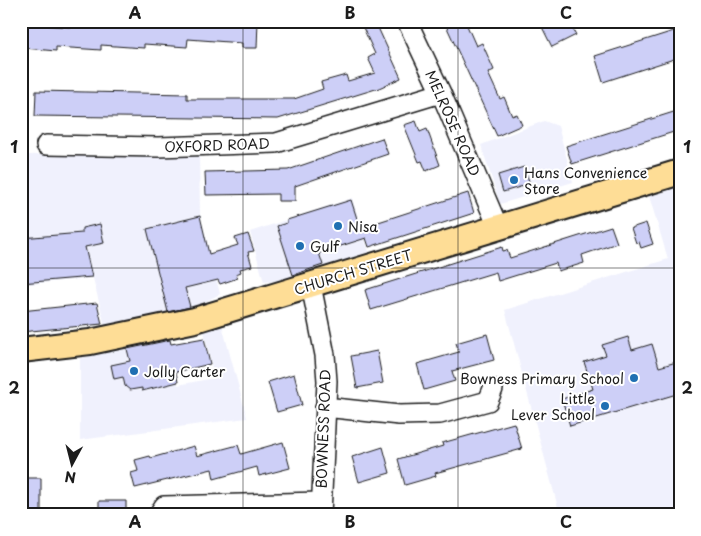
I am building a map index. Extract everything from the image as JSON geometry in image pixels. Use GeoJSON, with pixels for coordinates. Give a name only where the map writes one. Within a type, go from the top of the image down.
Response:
{"type":"FeatureCollection","features":[{"type":"Feature","properties":{"kind":"main road","name":"CHURCH STREET"},"geometry":{"type":"LineString","coordinates":[[21,350],[136,334],[201,319],[680,172]]}},
{"type":"Feature","properties":{"kind":"street","name":"MELROSE ROAD"},"geometry":{"type":"LineString","coordinates":[[407,21],[441,93],[498,227]]}},
{"type":"Feature","properties":{"kind":"street","name":"OXFORD ROAD"},"geometry":{"type":"LineString","coordinates":[[46,144],[158,147],[276,143],[441,93]]}},
{"type":"Feature","properties":{"kind":"street","name":"BOWNESS ROAD"},"geometry":{"type":"LineString","coordinates":[[311,285],[325,355],[321,508]]}},
{"type":"Feature","properties":{"kind":"street"},"geometry":{"type":"LineString","coordinates":[[325,407],[398,415],[440,414],[488,401],[493,390]]}},
{"type":"Feature","properties":{"kind":"street"},"geometry":{"type":"LineString","coordinates":[[158,515],[164,506],[321,508]]}},
{"type":"Feature","properties":{"kind":"shaded area"},"geometry":{"type":"Polygon","coordinates":[[[544,121],[558,126],[573,182],[500,204],[481,145],[544,121]]]}},
{"type":"Feature","properties":{"kind":"shaded area"},"geometry":{"type":"Polygon","coordinates":[[[199,154],[200,214],[220,294],[191,309],[105,326],[93,278],[21,285],[21,155],[199,154]]]}},
{"type":"Feature","properties":{"kind":"shaded area","name":"Little Lever School"},"geometry":{"type":"Polygon","coordinates":[[[680,187],[680,515],[560,515],[505,310],[668,259],[649,196],[680,187]]]}},
{"type":"Feature","properties":{"kind":"shaded area"},"geometry":{"type":"Polygon","coordinates":[[[352,198],[369,252],[280,281],[264,282],[250,232],[352,198]]]}},
{"type":"Feature","properties":{"kind":"shaded area"},"geometry":{"type":"Polygon","coordinates":[[[222,325],[247,418],[80,440],[80,358],[170,340],[178,385],[214,378],[204,331],[222,325]]]}},
{"type":"Feature","properties":{"kind":"building"},"geometry":{"type":"Polygon","coordinates":[[[114,21],[157,24],[157,21],[199,23],[199,21],[258,21],[257,48],[242,48],[242,43],[188,39],[187,47],[144,44],[144,48],[101,45],[101,50],[56,47],[56,51],[24,48],[26,24],[70,27],[71,23],[113,26],[114,21]]]}},
{"type":"Feature","properties":{"kind":"building"},"geometry":{"type":"Polygon","coordinates":[[[360,21],[375,21],[401,78],[379,88],[278,119],[35,116],[36,91],[187,94],[187,99],[294,99],[323,89],[321,82],[346,75],[348,81],[375,73],[368,58],[375,54],[360,21]]]}},
{"type":"Feature","properties":{"kind":"building"},"geometry":{"type":"Polygon","coordinates":[[[444,21],[465,21],[476,46],[482,43],[494,70],[488,73],[500,99],[504,97],[512,116],[517,114],[522,125],[497,136],[444,21]]]}},
{"type":"Feature","properties":{"kind":"building"},"geometry":{"type":"Polygon","coordinates":[[[539,21],[569,21],[576,35],[552,47],[539,21]]]}},
{"type":"Feature","properties":{"kind":"building"},"geometry":{"type":"Polygon","coordinates":[[[680,29],[680,57],[603,82],[595,56],[680,29]]]}},
{"type":"Feature","properties":{"kind":"building"},"geometry":{"type":"Polygon","coordinates":[[[680,110],[680,130],[572,164],[566,146],[680,110]]]}},
{"type":"Feature","properties":{"kind":"building"},"geometry":{"type":"Polygon","coordinates":[[[416,121],[420,132],[427,129],[440,165],[426,171],[422,161],[419,162],[404,125],[416,121]]]}},
{"type":"Feature","properties":{"kind":"building"},"geometry":{"type":"Polygon","coordinates":[[[382,138],[388,154],[295,186],[295,201],[278,201],[278,194],[206,195],[205,172],[288,170],[382,138]]]}},
{"type":"Feature","properties":{"kind":"building","name":"Hans Convenience Store"},"geometry":{"type":"Polygon","coordinates":[[[524,167],[530,184],[503,192],[498,175],[524,167]]]}},
{"type":"Feature","properties":{"kind":"building"},"geometry":{"type":"Polygon","coordinates":[[[468,193],[474,213],[369,247],[366,238],[319,253],[323,265],[293,275],[277,226],[287,223],[287,220],[351,200],[360,228],[468,193]]]}},
{"type":"Feature","properties":{"kind":"building"},"geometry":{"type":"Polygon","coordinates":[[[200,216],[209,254],[238,245],[235,238],[248,234],[254,251],[248,252],[252,266],[240,269],[241,272],[236,274],[238,278],[220,284],[218,280],[185,288],[190,307],[168,312],[147,229],[200,216]]]}},
{"type":"Feature","properties":{"kind":"building"},"geometry":{"type":"Polygon","coordinates":[[[646,223],[653,244],[641,248],[639,242],[636,243],[631,228],[646,223]]]}},
{"type":"Feature","properties":{"kind":"building"},"geometry":{"type":"Polygon","coordinates":[[[100,224],[104,243],[85,247],[92,277],[21,283],[21,238],[82,233],[82,228],[100,224]]]}},
{"type":"Feature","properties":{"kind":"building"},"geometry":{"type":"Polygon","coordinates":[[[611,226],[617,243],[582,255],[584,263],[558,271],[556,263],[498,281],[496,272],[371,310],[365,290],[502,247],[503,251],[507,250],[510,258],[611,226]]]}},
{"type":"Feature","properties":{"kind":"building"},"geometry":{"type":"Polygon","coordinates":[[[97,303],[102,324],[21,332],[21,311],[97,303]]]}},
{"type":"Feature","properties":{"kind":"building"},"geometry":{"type":"Polygon","coordinates":[[[487,334],[494,360],[452,371],[455,381],[424,390],[417,364],[459,352],[456,343],[487,334]]]}},
{"type":"Feature","properties":{"kind":"building","name":"Bowness Primary School"},"geometry":{"type":"Polygon","coordinates":[[[628,337],[632,350],[652,344],[659,367],[680,361],[680,393],[570,426],[562,399],[593,389],[584,362],[606,355],[602,345],[628,337]]]}},
{"type":"Feature","properties":{"kind":"building","name":"Jolly Carter"},"geometry":{"type":"Polygon","coordinates":[[[204,338],[210,364],[176,372],[178,382],[142,391],[142,388],[130,390],[125,386],[123,377],[114,379],[111,365],[130,361],[127,349],[170,340],[171,344],[204,338]]]}},
{"type":"Feature","properties":{"kind":"building"},"geometry":{"type":"Polygon","coordinates":[[[377,351],[383,383],[357,388],[351,356],[377,351]]]}},
{"type":"Feature","properties":{"kind":"building"},"geometry":{"type":"Polygon","coordinates":[[[294,374],[302,405],[277,412],[268,382],[294,374]]]}},
{"type":"Feature","properties":{"kind":"building"},"geometry":{"type":"Polygon","coordinates":[[[514,423],[522,449],[435,473],[436,476],[405,485],[398,459],[443,446],[442,443],[514,423]]]}},
{"type":"Feature","properties":{"kind":"building"},"geometry":{"type":"Polygon","coordinates":[[[283,442],[290,468],[259,476],[257,467],[214,479],[212,469],[135,488],[131,473],[138,471],[135,460],[150,456],[151,458],[194,446],[197,456],[238,445],[241,454],[283,442]]]}},
{"type":"Feature","properties":{"kind":"building"},"geometry":{"type":"Polygon","coordinates":[[[383,447],[390,473],[359,482],[352,457],[383,447]]]}},
{"type":"Feature","properties":{"kind":"building"},"geometry":{"type":"Polygon","coordinates":[[[21,478],[41,478],[41,515],[21,515],[21,478]]]}},
{"type":"Feature","properties":{"kind":"building"},"geometry":{"type":"Polygon","coordinates":[[[99,501],[126,501],[126,515],[99,515],[99,501]]]}},
{"type":"Feature","properties":{"kind":"place","name":"Hans Convenience Store"},"geometry":{"type":"Point","coordinates":[514,180]}},
{"type":"Feature","properties":{"kind":"place","name":"Nisa"},"geometry":{"type":"Point","coordinates":[338,226]}},
{"type":"Feature","properties":{"kind":"place","name":"Gulf"},"geometry":{"type":"Point","coordinates":[300,246]}},
{"type":"Feature","properties":{"kind":"place","name":"Jolly Carter"},"geometry":{"type":"Point","coordinates":[134,371]}},
{"type":"Feature","properties":{"kind":"place","name":"Bowness Primary School"},"geometry":{"type":"Point","coordinates":[634,378]}},
{"type":"Feature","properties":{"kind":"place","name":"Little Lever School"},"geometry":{"type":"Point","coordinates":[605,406]}}]}
